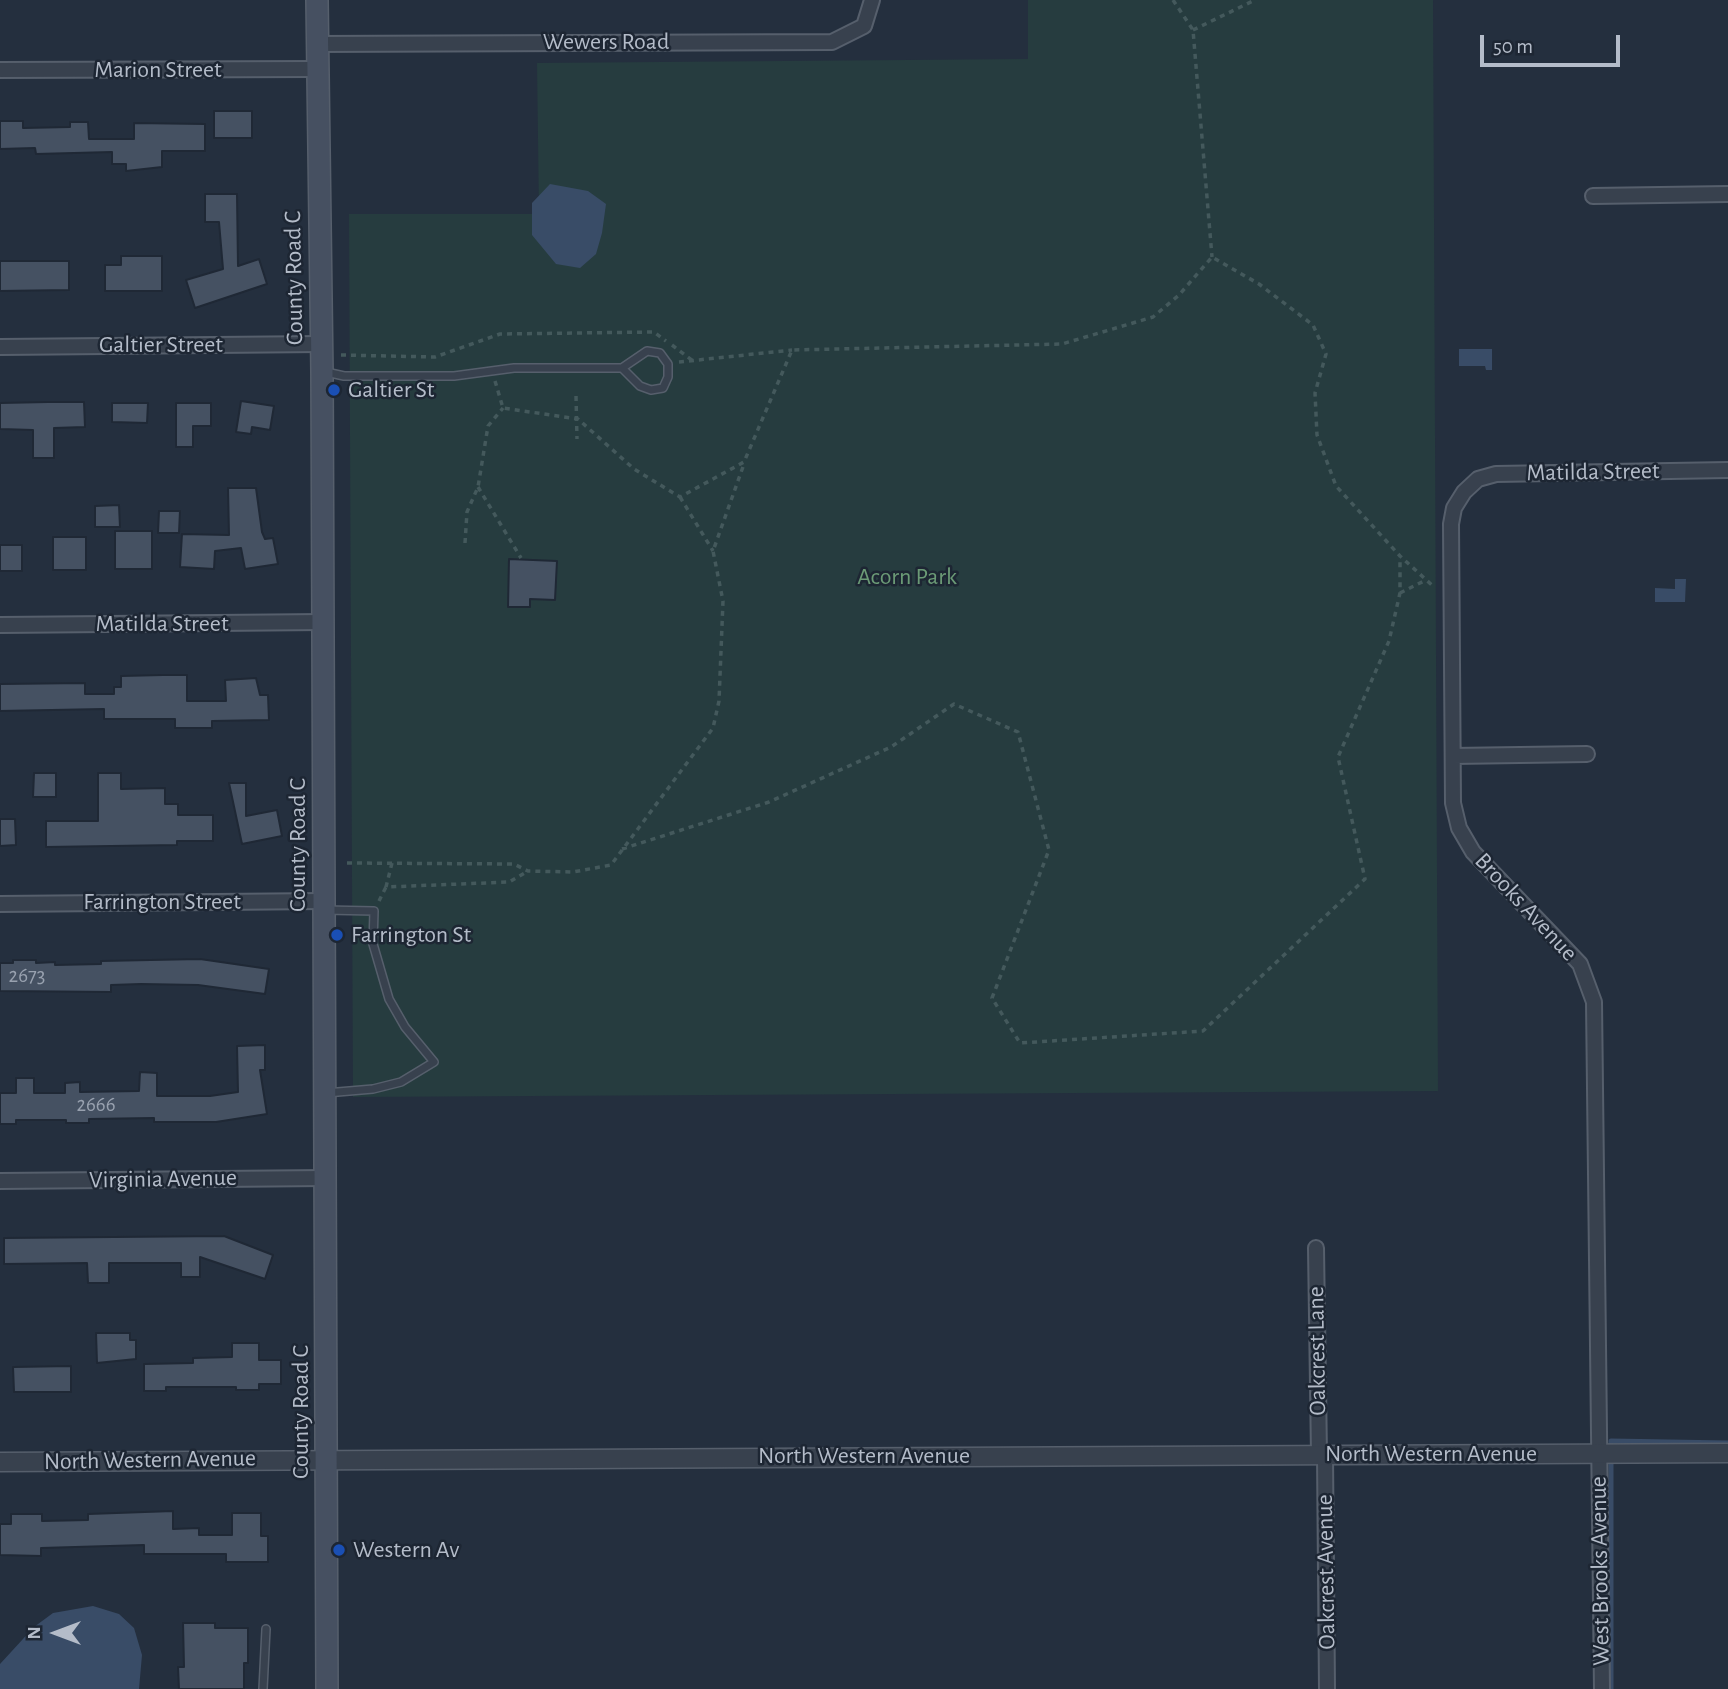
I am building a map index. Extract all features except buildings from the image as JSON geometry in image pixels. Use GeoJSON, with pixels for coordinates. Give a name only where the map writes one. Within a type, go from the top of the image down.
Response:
{"type":"FeatureCollection","features":[{"type":"Feature","properties":{"kind":"main road","name":"County Road C"},"geometry":{"type":"LineString","coordinates":[[317,0],[322,372],[327,1689]]}},
{"type":"Feature","properties":{"kind":"street","name":"Wewers Road"},"geometry":{"type":"LineString","coordinates":[[317,44],[832,42],[864,26],[872,0]]}},
{"type":"Feature","properties":{"kind":"street","name":"Marion Street"},"geometry":{"type":"LineString","coordinates":[[0,70],[317,69]]}},
{"type":"Feature","properties":{"kind":"street"},"geometry":{"type":"LineString","coordinates":[[1593,196],[1728,194]]}},
{"type":"Feature","properties":{"kind":"street","name":"Galtier Street"},"geometry":{"type":"LineString","coordinates":[[0,346],[321,344]]}},
{"type":"Feature","properties":{"kind":"street","name":"Matilda Street"},"geometry":{"type":"LineString","coordinates":[[1464,492],[1478,479],[1496,474],[1728,470]]}},
{"type":"Feature","properties":{"kind":"street","name":"Brooks Avenue"},"geometry":{"type":"LineString","coordinates":[[1464,492],[1454,508],[1451,524],[1453,803],[1459,828],[1473,852],[1580,964],[1594,1002],[1599,1453]]}},
{"type":"Feature","properties":{"kind":"street","name":"Matilda Street"},"geometry":{"type":"LineString","coordinates":[[0,625],[323,622]]}},
{"type":"Feature","properties":{"kind":"street"},"geometry":{"type":"LineString","coordinates":[[1453,756],[1587,754]]}},
{"type":"Feature","properties":{"kind":"street","name":"Farrington Street"},"geometry":{"type":"LineString","coordinates":[[0,904],[324,906]]}},
{"type":"Feature","properties":{"kind":"street","name":"Virginia Avenue"},"geometry":{"type":"LineString","coordinates":[[0,1181],[326,1178]]}},
{"type":"Feature","properties":{"kind":"street","name":"Oakcrest Lane"},"geometry":{"type":"LineString","coordinates":[[1316,1248],[1322,1455]]}},
{"type":"Feature","properties":{"kind":"street","name":"West Brooks Avenue"},"geometry":{"type":"LineString","coordinates":[[1599,1453],[1602,1689]]}},
{"type":"Feature","properties":{"kind":"street","name":"North Western Avenue"},"geometry":{"type":"LineString","coordinates":[[0,1462],[327,1458],[1728,1453]]}},
{"type":"Feature","properties":{"kind":"street","name":"Oakcrest Avenue"},"geometry":{"type":"LineString","coordinates":[[1322,1455],[1327,1689]]}},
{"type":"Feature","properties":{"kind":"lane"},"geometry":{"type":"LineString","coordinates":[[322,372],[344,376],[454,376],[514,368],[622,368],[647,351],[660,353],[668,364],[668,377],[663,388],[651,390],[640,386],[622,368]]}},
{"type":"Feature","properties":{"kind":"lane"},"geometry":{"type":"LineString","coordinates":[[324,906],[374,911],[373,944],[389,999],[405,1027],[433,1062],[401,1082],[373,1089],[326,1093]]}},
{"type":"Feature","properties":{"kind":"lane"},"geometry":{"type":"LineString","coordinates":[[263,1689],[266,1629]]}},
{"type":"Feature","properties":{"kind":"path"},"geometry":{"type":"LineString","coordinates":[[668,364],[792,350],[1062,344],[1153,317],[1179,295],[1212,257],[1193,30],[1173,0]]}},
{"type":"Feature","properties":{"kind":"path"},"geometry":{"type":"LineString","coordinates":[[1193,30],[1255,0]]}},
{"type":"Feature","properties":{"kind":"path"},"geometry":{"type":"LineString","coordinates":[[1212,257],[1259,284],[1313,325],[1326,354],[1315,393],[1317,435],[1336,486],[1400,556],[1452,603]]}},
{"type":"Feature","properties":{"kind":"path"},"geometry":{"type":"LineString","coordinates":[[340,355],[435,357],[500,334],[654,332],[693,361]]}},
{"type":"Feature","properties":{"kind":"path"},"geometry":{"type":"LineString","coordinates":[[713,551],[744,462],[792,350]]}},
{"type":"Feature","properties":{"kind":"path"},"geometry":{"type":"LineString","coordinates":[[493,372],[503,408]]}},
{"type":"Feature","properties":{"kind":"path"},"geometry":{"type":"LineString","coordinates":[[576,397],[577,439]]}},
{"type":"Feature","properties":{"kind":"path"},"geometry":{"type":"LineString","coordinates":[[347,863],[514,864],[528,871],[573,872],[611,864],[713,728],[719,701],[723,601],[713,551],[680,497],[634,469],[578,419],[503,408]]}},
{"type":"Feature","properties":{"kind":"path"},"geometry":{"type":"LineString","coordinates":[[465,543],[467,512],[478,487],[488,426],[503,408]]}},
{"type":"Feature","properties":{"kind":"path"},"geometry":{"type":"LineString","coordinates":[[680,497],[744,462]]}},
{"type":"Feature","properties":{"kind":"path"},"geometry":{"type":"LineString","coordinates":[[478,487],[521,558]]}},
{"type":"Feature","properties":{"kind":"path"},"geometry":{"type":"LineString","coordinates":[[622,849],[769,802],[891,747],[954,704],[1018,732],[1049,850],[992,998],[1020,1043],[1203,1031],[1365,879],[1338,757],[1389,641],[1400,593],[1400,556]]}},
{"type":"Feature","properties":{"kind":"path"},"geometry":{"type":"LineString","coordinates":[[1400,593],[1426,580]]}},
{"type":"Feature","properties":{"kind":"path"},"geometry":{"type":"LineString","coordinates":[[392,863],[386,887],[509,883],[528,871]]}},
{"type":"Feature","properties":{"kind":"green space","name":"Acorn Park"},"geometry":{"type":"Polygon","coordinates":[[[1028,0],[1433,0],[1438,1091],[353,1097],[349,214],[539,214],[537,63],[1028,59],[1028,0]]]}},
{"type":"Feature","properties":{"kind":"water"},"geometry":{"type":"Polygon","coordinates":[[[550,184],[588,191],[606,204],[596,254],[580,268],[556,264],[532,235],[532,203],[550,184]]]}},
{"type":"Feature","properties":{"kind":"water"},"geometry":{"type":"Polygon","coordinates":[[[1459,349],[1492,349],[1492,370],[1486,370],[1485,366],[1459,366],[1459,349]]]}},
{"type":"Feature","properties":{"kind":"water"},"geometry":{"type":"Polygon","coordinates":[[[1675,579],[1686,579],[1685,602],[1655,602],[1655,588],[1675,589],[1675,579]]]}},
{"type":"Feature","properties":{"kind":"water"},"geometry":{"type":"Polygon","coordinates":[[[93,1606],[119,1614],[134,1628],[142,1655],[139,1689],[0,1689],[0,1664],[34,1627],[53,1613],[93,1606]]]}},
{"type":"Feature","properties":{"kind":"waterway"},"geometry":{"type":"LineString","coordinates":[[1611,1689],[1611,1441],[1728,1443]]}},
{"type":"Feature","properties":{"kind":"place","name":"Galtier St"},"geometry":{"type":"Point","coordinates":[334,390]}},
{"type":"Feature","properties":{"kind":"place","name":"Farrington St"},"geometry":{"type":"Point","coordinates":[337,935]}},
{"type":"Feature","properties":{"kind":"place","name":"Western Av"},"geometry":{"type":"Point","coordinates":[339,1550]}}]}
